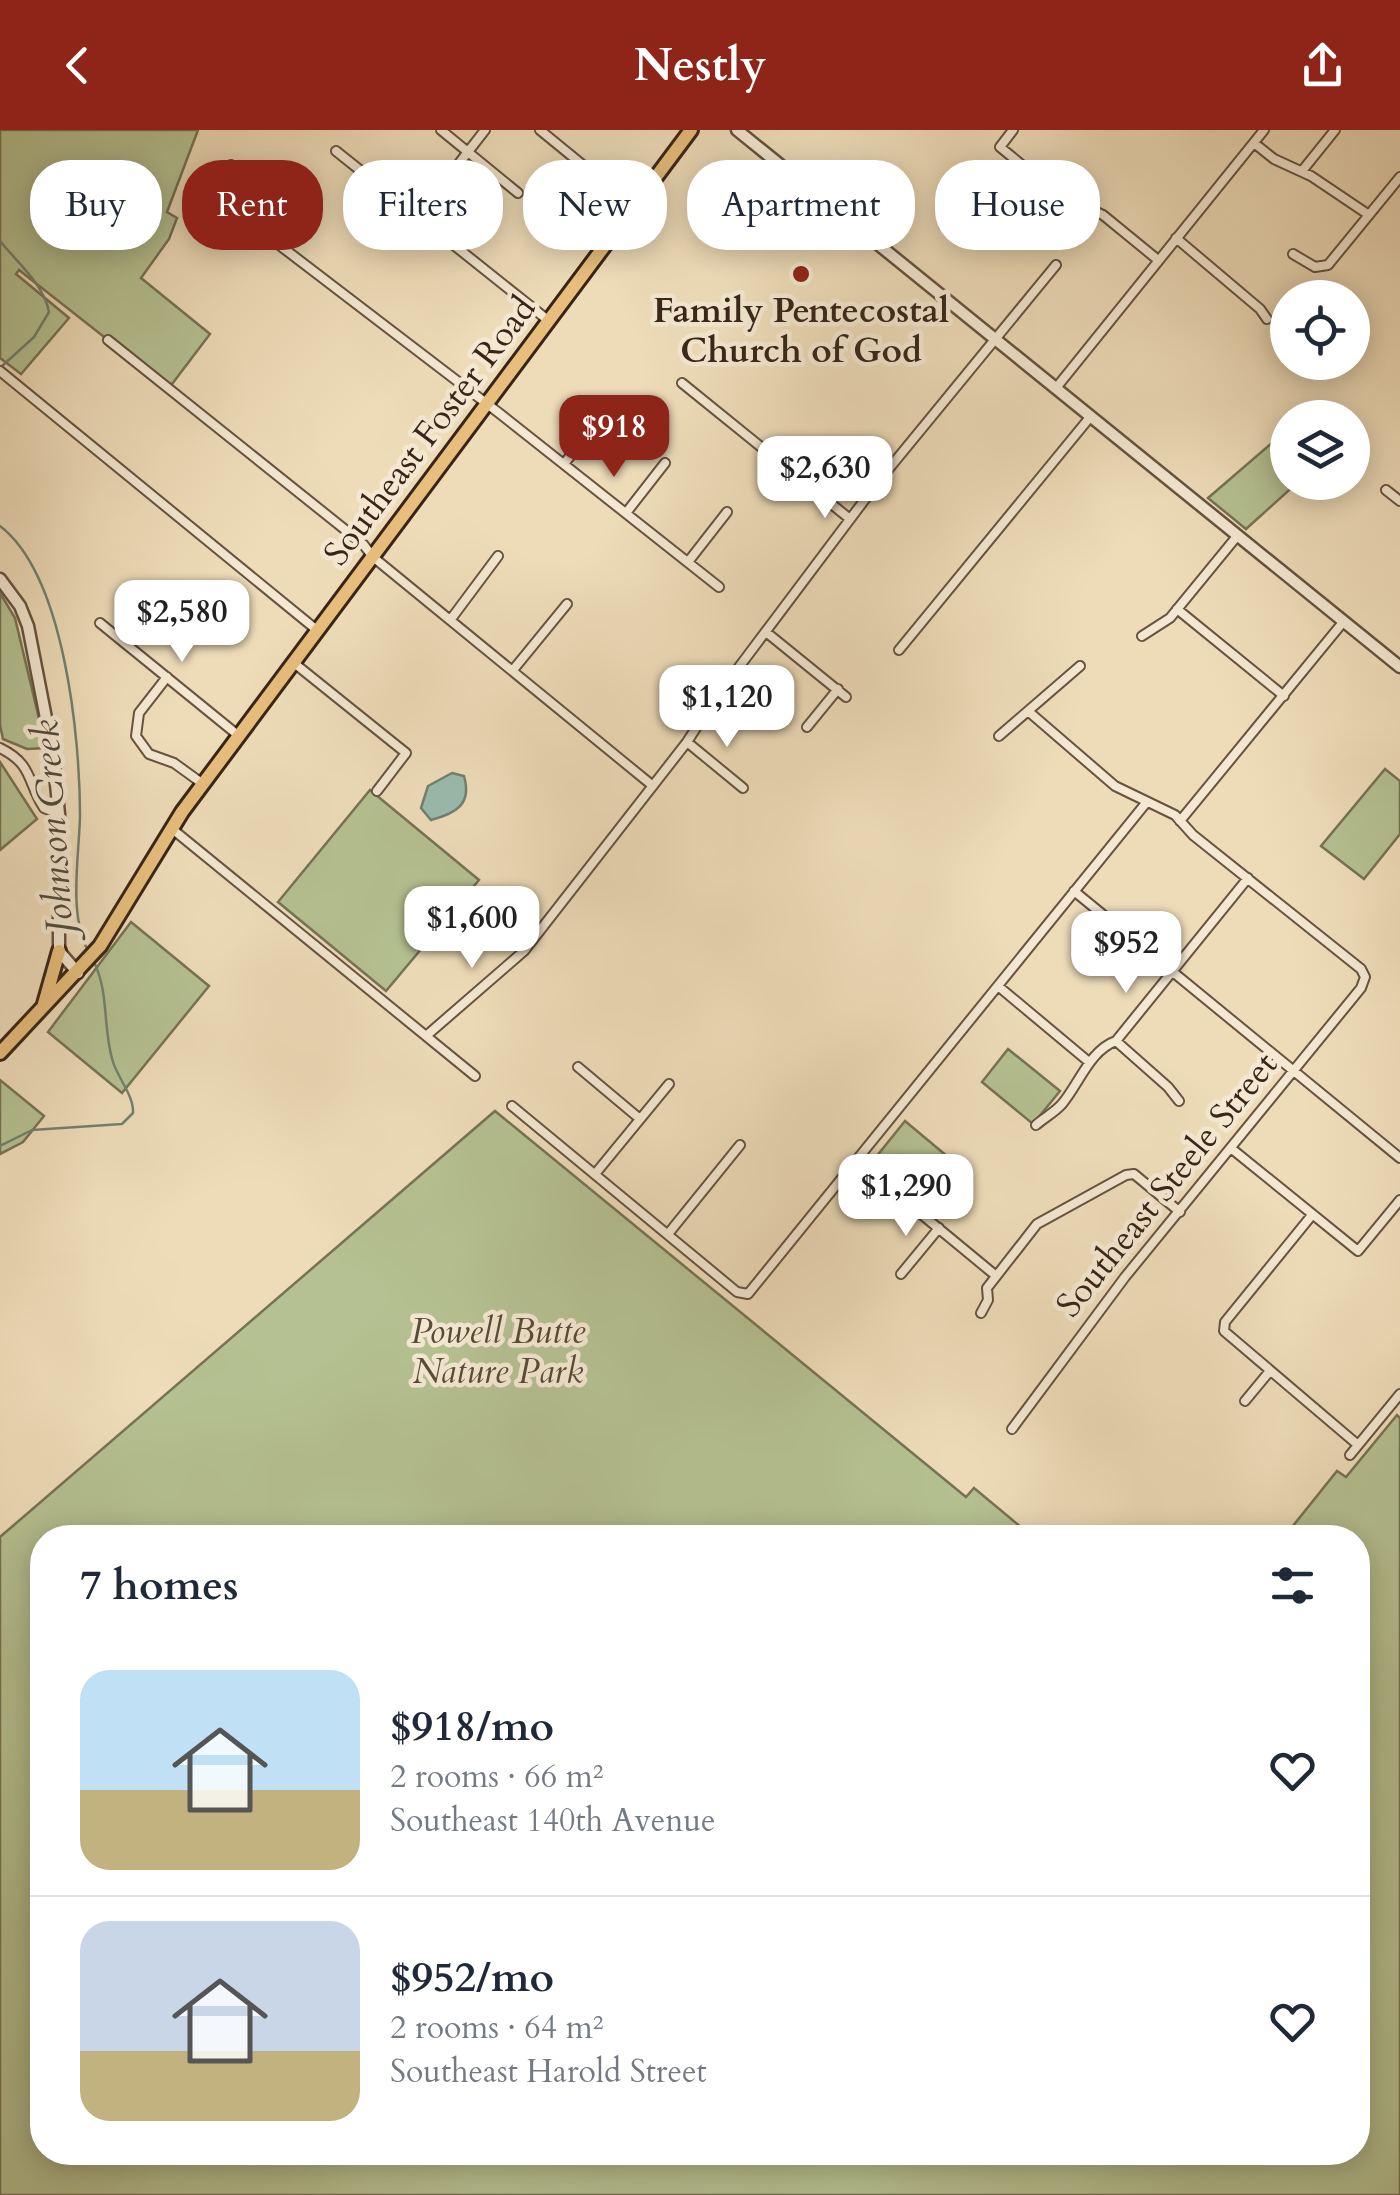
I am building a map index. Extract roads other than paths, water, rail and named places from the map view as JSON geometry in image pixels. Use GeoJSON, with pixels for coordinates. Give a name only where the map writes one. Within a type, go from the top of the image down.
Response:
{"type":"FeatureCollection","features":[{"type":"Feature","properties":{"kind":"main road","name":"Southeast Foster Road"},"geometry":{"type":"LineString","coordinates":[[667,162],[691,130]]}},
{"type":"Feature","properties":{"kind":"main road","name":"Southeast Foster Road"},"geometry":{"type":"LineString","coordinates":[[0,1053],[81,970],[108,935],[171,828],[602,250]]}},
{"type":"Feature","properties":{"kind":"main road"},"geometry":{"type":"LineString","coordinates":[[41,1011],[59,952]]}},
{"type":"Feature","properties":{"kind":"street"},"geometry":{"type":"LineString","coordinates":[[441,130],[518,194]]}},
{"type":"Feature","properties":{"kind":"street"},"geometry":{"type":"LineString","coordinates":[[462,160],[485,130]]}},
{"type":"Feature","properties":{"kind":"street"},"geometry":{"type":"LineString","coordinates":[[540,130],[577,160]]}},
{"type":"Feature","properties":{"kind":"street"},"geometry":{"type":"LineString","coordinates":[[738,130],[1400,667]]}},
{"type":"Feature","properties":{"kind":"street"},"geometry":{"type":"LineString","coordinates":[[1013,130],[1000,147],[1056,193],[1103,215],[1158,260]]}},
{"type":"Feature","properties":{"kind":"street"},"geometry":{"type":"LineString","coordinates":[[1056,388],[1264,130]]}},
{"type":"Feature","properties":{"kind":"street"},"geometry":{"type":"LineString","coordinates":[[1302,171],[1335,130]]}},
{"type":"Feature","properties":{"kind":"street"},"geometry":{"type":"LineString","coordinates":[[1254,143],[1369,215]]}},
{"type":"Feature","properties":{"kind":"street"},"geometry":{"type":"LineString","coordinates":[[336,151],[347,160]]}},
{"type":"Feature","properties":{"kind":"street"},"geometry":{"type":"LineString","coordinates":[[1293,254],[1315,267],[1328,264],[1400,177]]}},
{"type":"Feature","properties":{"kind":"street"},"geometry":{"type":"LineString","coordinates":[[1176,238],[1267,319]]}},
{"type":"Feature","properties":{"kind":"street"},"geometry":{"type":"LineString","coordinates":[[280,250],[487,404],[719,587]]}},
{"type":"Feature","properties":{"kind":"street"},"geometry":{"type":"LineString","coordinates":[[460,250],[549,321]]}},
{"type":"Feature","properties":{"kind":"street"},"geometry":{"type":"LineString","coordinates":[[426,1036],[524,950],[687,742],[850,519],[1056,265]]}},
{"type":"Feature","properties":{"kind":"street"},"geometry":{"type":"LineString","coordinates":[[108,340],[363,544],[373,557],[653,786]]}},
{"type":"Feature","properties":{"kind":"street"},"geometry":{"type":"LineString","coordinates":[[0,370],[318,630]]}},
{"type":"Feature","properties":{"kind":"street"},"geometry":{"type":"LineString","coordinates":[[682,383],[850,519]]}},
{"type":"Feature","properties":{"kind":"street"},"geometry":{"type":"LineString","coordinates":[[564,464],[602,415]]}},
{"type":"Feature","properties":{"kind":"street"},"geometry":{"type":"LineString","coordinates":[[899,650],[1091,416]]}},
{"type":"Feature","properties":{"kind":"street"},"geometry":{"type":"LineString","coordinates":[[626,513],[665,462]]}},
{"type":"Feature","properties":{"kind":"street"},"geometry":{"type":"LineString","coordinates":[[1386,490],[1400,502]]}},
{"type":"Feature","properties":{"kind":"street"},"geometry":{"type":"LineString","coordinates":[[688,562],[727,512]]}},
{"type":"Feature","properties":{"kind":"street"},"geometry":{"type":"LineString","coordinates":[[1142,636],[1163,625],[1238,535]]}},
{"type":"Feature","properties":{"kind":"street"},"geometry":{"type":"LineString","coordinates":[[451,618],[498,556]]}},
{"type":"Feature","properties":{"kind":"street"},"geometry":{"type":"LineString","coordinates":[[0,579],[20,606],[28,626],[52,754],[59,814],[59,952],[81,970]]}},
{"type":"Feature","properties":{"kind":"street"},"geometry":{"type":"LineString","coordinates":[[513,670],[567,604]]}},
{"type":"Feature","properties":{"kind":"street"},"geometry":{"type":"LineString","coordinates":[[1177,609],[1284,696]]}},
{"type":"Feature","properties":{"kind":"street"},"geometry":{"type":"LineString","coordinates":[[1180,820],[1344,621]]}},
{"type":"Feature","properties":{"kind":"street"},"geometry":{"type":"LineString","coordinates":[[100,623],[239,736]]}},
{"type":"Feature","properties":{"kind":"street"},"geometry":{"type":"LineString","coordinates":[[766,632],[846,697]]}},
{"type":"Feature","properties":{"kind":"street"},"geometry":{"type":"LineString","coordinates":[[294,663],[406,754],[377,790]]}},
{"type":"Feature","properties":{"kind":"street"},"geometry":{"type":"LineString","coordinates":[[998,736],[1080,666]]}},
{"type":"Feature","properties":{"kind":"street"},"geometry":{"type":"LineString","coordinates":[[167,677],[138,713],[136,736],[149,754],[174,763],[203,784]]}},
{"type":"Feature","properties":{"kind":"street"},"geometry":{"type":"LineString","coordinates":[[807,727],[838,688]]}},
{"type":"Feature","properties":{"kind":"street"},"geometry":{"type":"LineString","coordinates":[[1028,711],[1114,786],[1171,813],[1248,878],[1116,1041],[1090,1062],[1061,1105],[1036,1125]]}},
{"type":"Feature","properties":{"kind":"street"},"geometry":{"type":"LineString","coordinates":[[687,742],[743,788]]}},
{"type":"Feature","properties":{"kind":"street"},"geometry":{"type":"LineString","coordinates":[[0,748],[26,768],[44,808],[59,814]]}},
{"type":"Feature","properties":{"kind":"street"},"geometry":{"type":"LineString","coordinates":[[512,1106],[745,1296],[1146,803]]}},
{"type":"Feature","properties":{"kind":"street"},"geometry":{"type":"LineString","coordinates":[[171,828],[475,1076]]}},
{"type":"Feature","properties":{"kind":"street","name":"Southeast Steele Street"},"geometry":{"type":"LineString","coordinates":[[1012,1429],[1117,1288],[1363,985],[1361,969],[1248,878]]}},
{"type":"Feature","properties":{"kind":"street"},"geometry":{"type":"LineString","coordinates":[[1074,890],[1400,1158]]}},
{"type":"Feature","properties":{"kind":"street"},"geometry":{"type":"LineString","coordinates":[[998,986],[1090,1062]]}},
{"type":"Feature","properties":{"kind":"street"},"geometry":{"type":"LineString","coordinates":[[1116,1041],[1179,1101]]}},
{"type":"Feature","properties":{"kind":"street"},"geometry":{"type":"LineString","coordinates":[[578,1068],[640,1118]]}},
{"type":"Feature","properties":{"kind":"street"},"geometry":{"type":"LineString","coordinates":[[594,1174],[669,1084]]}},
{"type":"Feature","properties":{"kind":"street"},"geometry":{"type":"LineString","coordinates":[[668,1234],[740,1145]]}},
{"type":"Feature","properties":{"kind":"street"},"geometry":{"type":"LineString","coordinates":[[1232,1149],[1358,1252],[1400,1200]]}},
{"type":"Feature","properties":{"kind":"street"},"geometry":{"type":"LineString","coordinates":[[857,1161],[995,1274]]}},
{"type":"Feature","properties":{"kind":"street"},"geometry":{"type":"LineString","coordinates":[[981,1314],[988,1300],[986,1288],[995,1274],[1044,1219],[1134,1174],[1180,1212]]}},
{"type":"Feature","properties":{"kind":"street"},"geometry":{"type":"LineString","coordinates":[[1312,1215],[1223,1329],[1228,1338],[1358,1445]]}},
{"type":"Feature","properties":{"kind":"street"},"geometry":{"type":"LineString","coordinates":[[901,1274],[939,1228]]}},
{"type":"Feature","properties":{"kind":"street"},"geometry":{"type":"LineString","coordinates":[[1246,1401],[1269,1372]]}},
{"type":"Feature","properties":{"kind":"street"},"geometry":{"type":"LineString","coordinates":[[1350,1456],[1400,1394]]}},
{"type":"Feature","properties":{"kind":"waterway","name":"Johnson Creek"},"geometry":{"type":"LineString","coordinates":[[0,241],[36,283],[49,312],[34,337],[1,367]]}},
{"type":"Feature","properties":{"kind":"waterway","name":"Johnson Creek"},"geometry":{"type":"LineString","coordinates":[[0,526],[22,550],[40,582],[64,661],[77,745],[77,904],[89,953]]}},
{"type":"Feature","properties":{"kind":"waterway","name":"Johnson Creek"},"geometry":{"type":"LineString","coordinates":[[0,1146],[32,1130],[122,1124],[133,1113],[113,1062],[102,985],[93,960]]}},
{"type":"Feature","properties":{"kind":"place","name":"Family Pentecostal Church of God"},"geometry":{"type":"Point","coordinates":[801,274]}},
{"type":"Feature","properties":{"kind":"park label","name":"Powell Butte Nature Park"},"geometry":{"type":"Point","coordinates":[498,1352]}}]}
